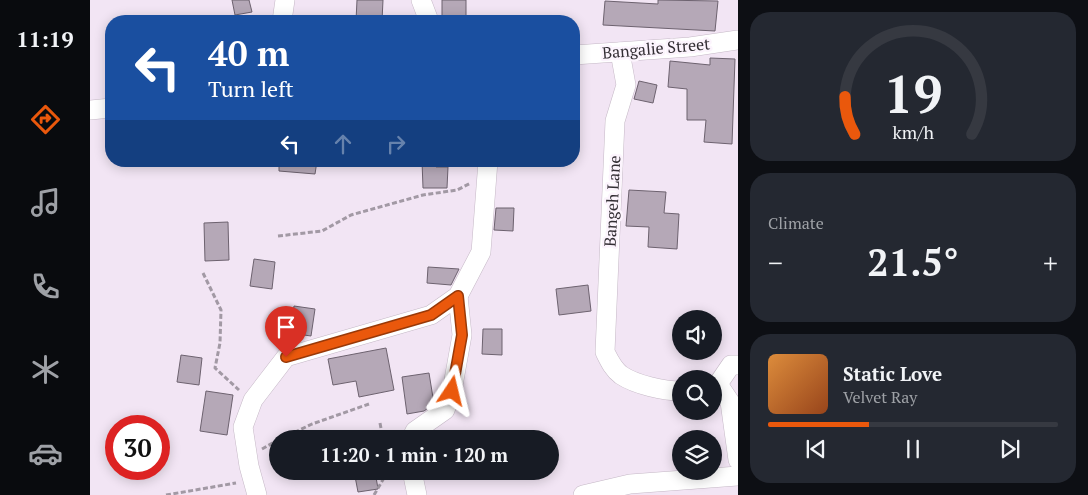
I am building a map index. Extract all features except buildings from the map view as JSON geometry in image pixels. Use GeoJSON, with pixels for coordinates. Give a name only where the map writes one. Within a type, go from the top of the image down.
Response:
{"type":"FeatureCollection","features":[{"type":"Feature","properties":{"kind":"street"},"geometry":{"type":"LineString","coordinates":[[283,15],[285,0]]}},
{"type":"Feature","properties":{"kind":"street"},"geometry":{"type":"LineString","coordinates":[[421,0],[427,15]]}},
{"type":"Feature","properties":{"kind":"street","name":"Bangalie Street"},"geometry":{"type":"LineString","coordinates":[[580,55],[690,47],[738,40]]}},
{"type":"Feature","properties":{"kind":"street","name":"Bangeh Lane"},"geometry":{"type":"LineString","coordinates":[[620,52],[626,85],[615,121],[605,352],[612,365],[621,375],[664,391],[672,391]]}},
{"type":"Feature","properties":{"kind":"street"},"geometry":{"type":"LineString","coordinates":[[90,110],[105,109]]}},
{"type":"Feature","properties":{"kind":"street"},"geometry":{"type":"LineString","coordinates":[[257,495],[249,466],[244,427],[253,400],[286,357],[431,315],[458,296],[481,252],[487,168]]}},
{"type":"Feature","properties":{"kind":"street"},"geometry":{"type":"LineString","coordinates":[[416,430],[445,410],[452,391],[462,335],[458,296]]}},
{"type":"Feature","properties":{"kind":"street"},"geometry":{"type":"LineString","coordinates":[[722,377],[731,366],[738,364]]}},
{"type":"Feature","properties":{"kind":"street"},"geometry":{"type":"LineString","coordinates":[[722,392],[730,402],[738,460]]}},
{"type":"Feature","properties":{"kind":"street"},"geometry":{"type":"LineString","coordinates":[[583,495],[630,484],[738,476]]}},
{"type":"Feature","properties":{"kind":"street"},"geometry":{"type":"LineString","coordinates":[[414,480],[417,495]]}},
{"type":"Feature","properties":{"kind":"path"},"geometry":{"type":"LineString","coordinates":[[278,236],[322,231],[351,215],[424,195],[457,190],[487,168]]}},
{"type":"Feature","properties":{"kind":"path"},"geometry":{"type":"LineString","coordinates":[[203,274],[221,310],[220,343],[215,368],[246,397],[253,400]]}},
{"type":"Feature","properties":{"kind":"path"},"geometry":{"type":"LineString","coordinates":[[300,430],[369,404]]}},
{"type":"Feature","properties":{"kind":"path"},"geometry":{"type":"LineString","coordinates":[[380,423],[381,430]]}},
{"type":"Feature","properties":{"kind":"path"},"geometry":{"type":"LineString","coordinates":[[166,495],[238,483],[249,466]]}},
{"type":"Feature","properties":{"kind":"path"},"geometry":{"type":"LineString","coordinates":[[374,495],[383,480]]}},
{"type":"Feature","properties":{"kind":"route"},"geometry":{"type":"LineString","coordinates":[[286,357],[431,315],[458,296],[462,335],[452,391]]}}]}
